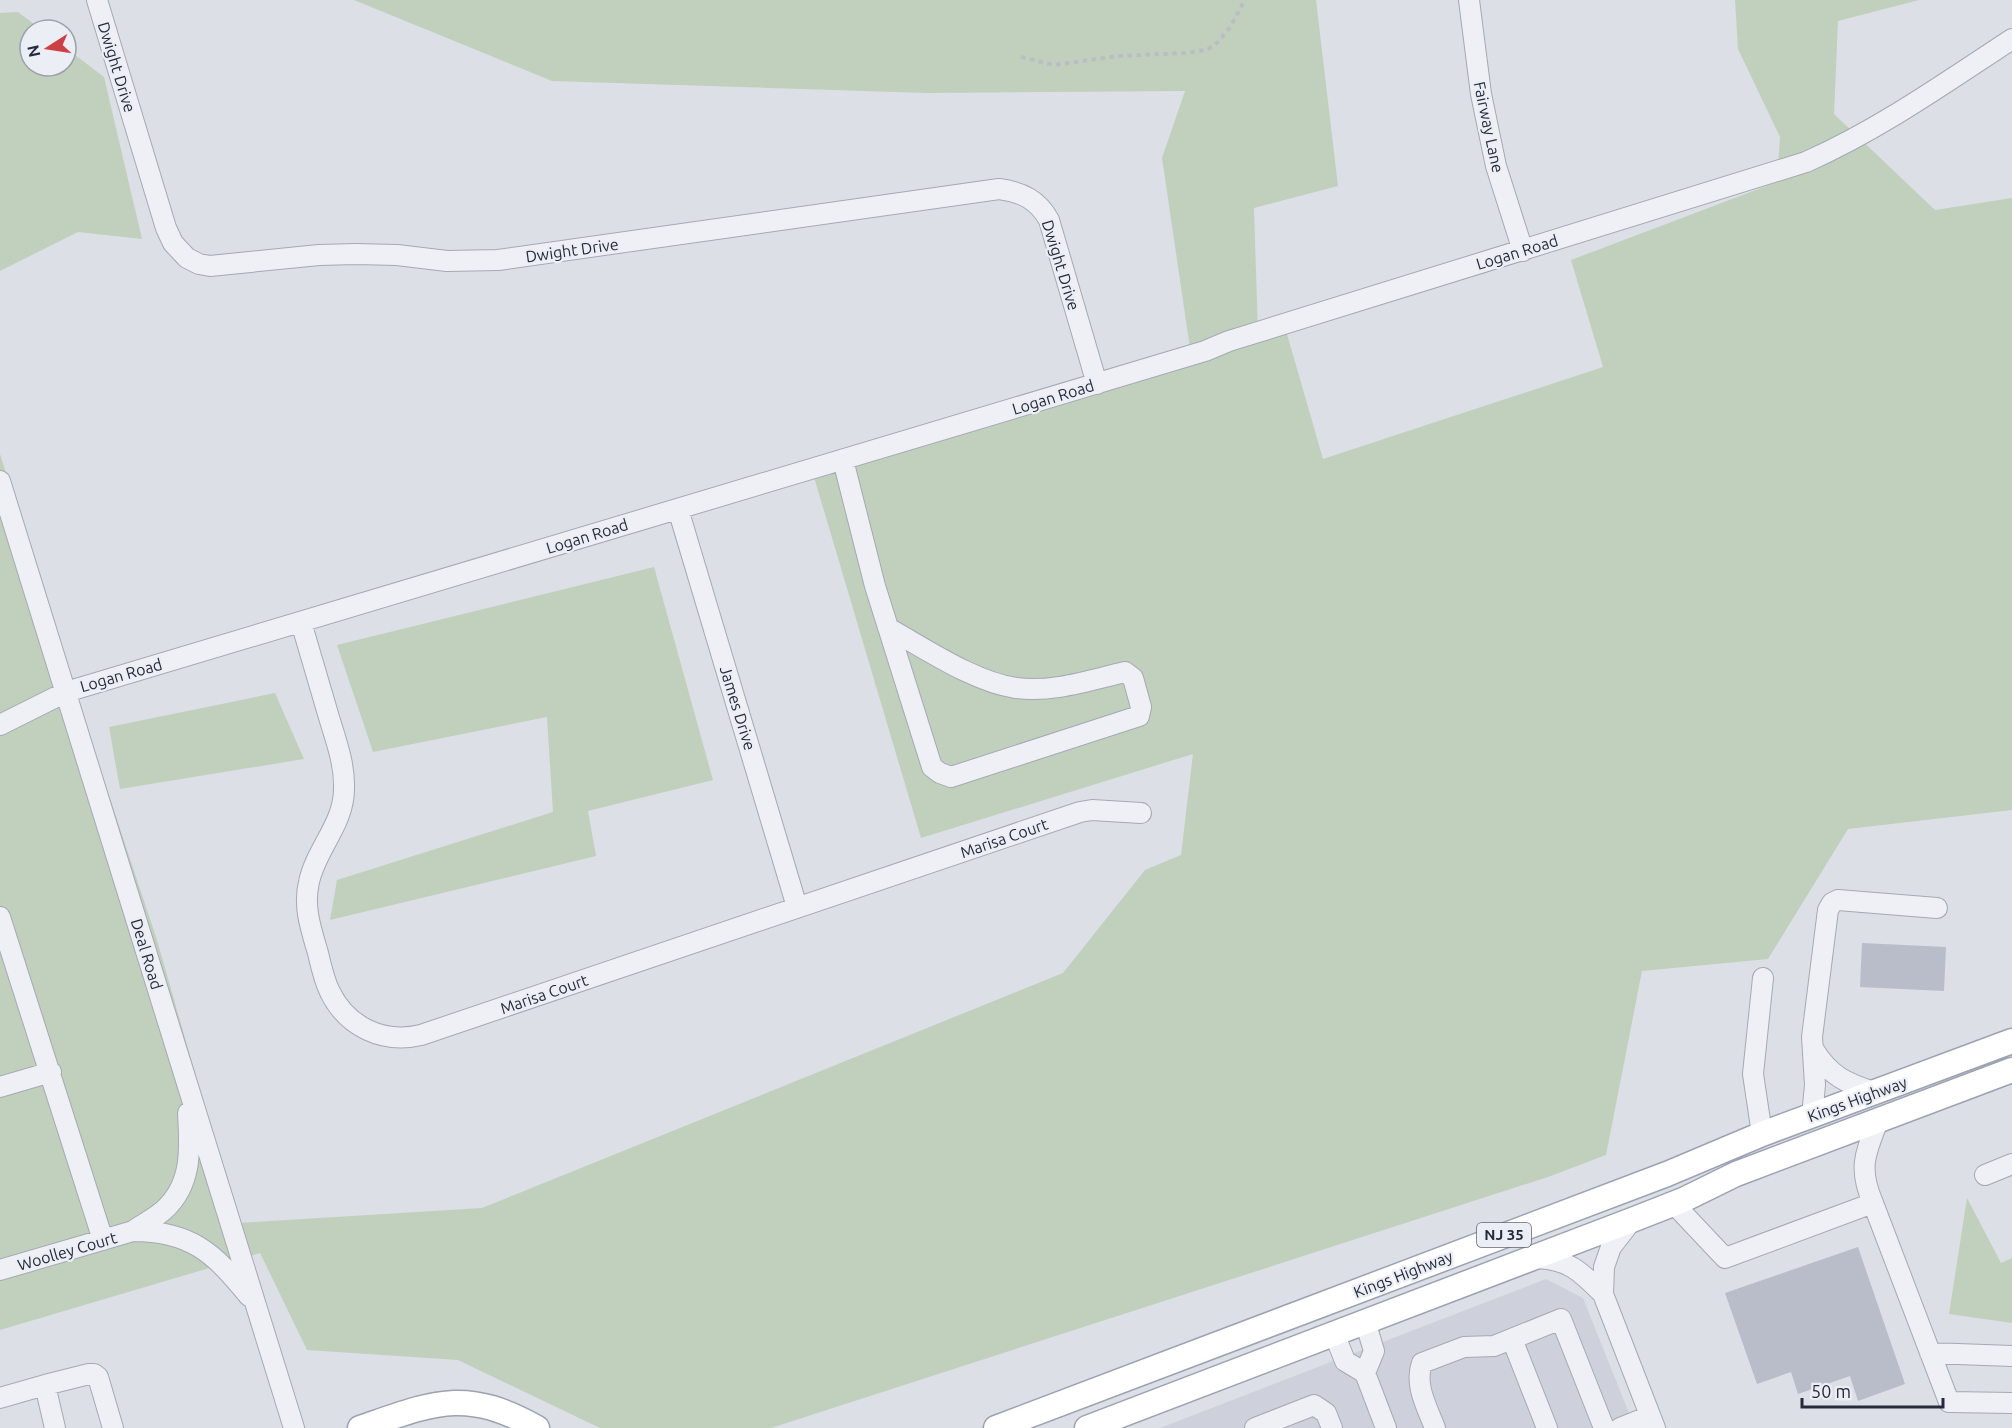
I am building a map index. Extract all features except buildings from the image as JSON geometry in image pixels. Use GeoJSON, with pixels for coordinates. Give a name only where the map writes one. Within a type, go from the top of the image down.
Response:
{"type":"FeatureCollection","features":[{"type":"Feature","properties":{"kind":"main road","name":"Kings Highway"},"geometry":{"type":"LineString","coordinates":[[996,1428],[1666,1174],[1762,1134],[2012,1041]]}},
{"type":"Feature","properties":{"kind":"main road","name":"Kings Highway"},"geometry":{"type":"LineString","coordinates":[[1087,1428],[1632,1221],[1674,1204],[1736,1174],[2012,1070]]}},
{"type":"Feature","properties":{"kind":"main road"},"geometry":{"type":"LineString","coordinates":[[360,1428],[421,1407],[459,1402],[484,1406],[508,1414],[537,1428]]}},
{"type":"Feature","properties":{"kind":"street","name":"Dwight Drive"},"geometry":{"type":"LineString","coordinates":[[96,0],[166,228],[181,253],[199,264],[218,266],[320,255],[356,254],[397,255],[447,261],[498,260],[999,189],[1016,192],[1033,200],[1043,209],[1049,220],[1097,384]]}},
{"type":"Feature","properties":{"kind":"street","name":"Fairway Lane"},"geometry":{"type":"LineString","coordinates":[[1469,0],[1481,94],[1496,166],[1523,250]]}},
{"type":"Feature","properties":{"kind":"street","name":"Logan Road"},"geometry":{"type":"LineString","coordinates":[[0,725],[66,692],[1097,384],[1806,162],[1844,145],[1887,121],[2012,39]]}},
{"type":"Feature","properties":{"kind":"street"},"geometry":{"type":"LineString","coordinates":[[843,460],[875,586],[888,628],[932,767],[951,777],[1139,716],[1141,707],[1133,678],[1125,672],[1054,688],[1018,689],[988,682],[888,628]]}},
{"type":"Feature","properties":{"kind":"street","name":"Deal Road"},"geometry":{"type":"LineString","coordinates":[[0,481],[294,1428]]}},
{"type":"Feature","properties":{"kind":"street","name":"James Drive"},"geometry":{"type":"LineString","coordinates":[[678,509],[797,907]]}},
{"type":"Feature","properties":{"kind":"street","name":"Marisa Court"},"geometry":{"type":"LineString","coordinates":[[301,622],[340,754],[345,791],[338,818],[314,862],[308,884],[308,920],[329,991],[339,1007],[364,1030],[392,1038],[421,1035],[1080,812],[1092,810],[1141,813]]}},
{"type":"Feature","properties":{"kind":"street"},"geometry":{"type":"LineString","coordinates":[[1812,1116],[1815,1085],[1813,1025],[1828,910],[1832,903],[1838,900],[1936,908]]}},
{"type":"Feature","properties":{"kind":"street"},"geometry":{"type":"LineString","coordinates":[[0,917],[103,1240]]}},
{"type":"Feature","properties":{"kind":"street"},"geometry":{"type":"LineString","coordinates":[[1762,1134],[1753,1074],[1763,978]]}},
{"type":"Feature","properties":{"kind":"street"},"geometry":{"type":"LineString","coordinates":[[1814,1050],[1821,1061],[1848,1084],[1874,1092]]}},
{"type":"Feature","properties":{"kind":"street"},"geometry":{"type":"LineString","coordinates":[[0,1087],[51,1072]]}},
{"type":"Feature","properties":{"kind":"street","name":"Woolley Court"},"geometry":{"type":"LineString","coordinates":[[133,1231],[166,1209],[183,1184],[191,1150],[186,1080]]}},
{"type":"Feature","properties":{"kind":"street"},"geometry":{"type":"LineString","coordinates":[[1878,1121],[1867,1151],[1864,1170],[1866,1186],[1949,1402],[2012,1403]]}},
{"type":"Feature","properties":{"kind":"street"},"geometry":{"type":"LineString","coordinates":[[1985,1175],[2012,1164]]}},
{"type":"Feature","properties":{"kind":"street"},"geometry":{"type":"LineString","coordinates":[[1674,1204],[1725,1258],[1873,1203]]}},
{"type":"Feature","properties":{"kind":"street"},"geometry":{"type":"LineString","coordinates":[[1620,1428],[1653,1422],[1603,1294],[1604,1268],[1611,1247],[1632,1221]]}},
{"type":"Feature","properties":{"kind":"street","name":"Woolley Court"},"geometry":{"type":"LineString","coordinates":[[0,1270],[133,1231],[154,1231],[181,1237],[205,1250],[228,1271],[256,1306]]}},
{"type":"Feature","properties":{"kind":"street"},"geometry":{"type":"LineString","coordinates":[[1530,1258],[1563,1261],[1583,1274],[1603,1294]]}},
{"type":"Feature","properties":{"kind":"street"},"geometry":{"type":"LineString","coordinates":[[1435,1428],[1421,1389],[1418,1374],[1422,1363],[1464,1347],[1494,1346],[1561,1319],[1604,1428]]}},
{"type":"Feature","properties":{"kind":"street"},"geometry":{"type":"LineString","coordinates":[[1365,1322],[1374,1351],[1365,1373]]}},
{"type":"Feature","properties":{"kind":"street"},"geometry":{"type":"LineString","coordinates":[[1335,1333],[1345,1361],[1365,1373],[1386,1428]]}},
{"type":"Feature","properties":{"kind":"street"},"geometry":{"type":"LineString","coordinates":[[1512,1339],[1547,1428]]}},
{"type":"Feature","properties":{"kind":"street"},"geometry":{"type":"LineString","coordinates":[[1930,1353],[2012,1356]]}},
{"type":"Feature","properties":{"kind":"street"},"geometry":{"type":"LineString","coordinates":[[0,1398],[94,1374],[98,1377],[113,1428]]}},
{"type":"Feature","properties":{"kind":"street"},"geometry":{"type":"LineString","coordinates":[[45,1385],[55,1428]]}},
{"type":"Feature","properties":{"kind":"street"},"geometry":{"type":"LineString","coordinates":[[1256,1428],[1314,1405],[1326,1413],[1332,1428]]}},
{"type":"Feature","properties":{"kind":"path"},"geometry":{"type":"LineString","coordinates":[[1021,57],[1054,65],[1118,56],[1207,50],[1218,42],[1230,27],[1245,0]]}},
{"type":"Feature","properties":{"kind":"shaded area"},"geometry":{"type":"Polygon","coordinates":[[[1546,1279],[1583,1298],[1635,1428],[1160,1428],[1546,1279]]]}},
{"type":"Feature","properties":{"kind":"green space"},"geometry":{"type":"Polygon","coordinates":[[[354,0],[1316,0],[1338,186],[1254,208],[1258,334],[1285,327],[1323,459],[1603,367],[1571,260],[1777,182],[1780,137],[1738,49],[1735,0],[1919,0],[1838,21],[1834,114],[1935,210],[2012,198],[2012,810],[1848,829],[1768,959],[1642,971],[1606,1155],[1548,1177],[771,1428],[600,1428],[458,1360],[307,1350],[260,1253],[0,1330],[0,454],[82,714],[157,940],[238,1223],[482,1208],[1063,973],[1145,870],[1181,855],[1193,754],[921,838],[811,467],[1191,355],[1162,158],[1185,91],[927,93],[552,81],[354,0]]]}},
{"type":"Feature","properties":{"kind":"green space"},"geometry":{"type":"Polygon","coordinates":[[[18,12],[26,18],[18,18],[18,78],[78,78],[78,57],[104,77],[142,239],[78,232],[0,271],[0,13],[18,12]]]}},
{"type":"Feature","properties":{"kind":"green space"},"geometry":{"type":"Polygon","coordinates":[[[654,567],[713,780],[588,811],[596,856],[330,920],[337,880],[553,812],[547,717],[373,752],[337,645],[654,567]]]}},
{"type":"Feature","properties":{"kind":"green space"},"geometry":{"type":"Polygon","coordinates":[[[275,693],[304,759],[120,789],[109,727],[275,693]]]}},
{"type":"Feature","properties":{"kind":"green space"},"geometry":{"type":"Polygon","coordinates":[[[1967,1198],[2001,1263],[2012,1258],[2012,1323],[1949,1314],[1967,1198]]]}}]}
